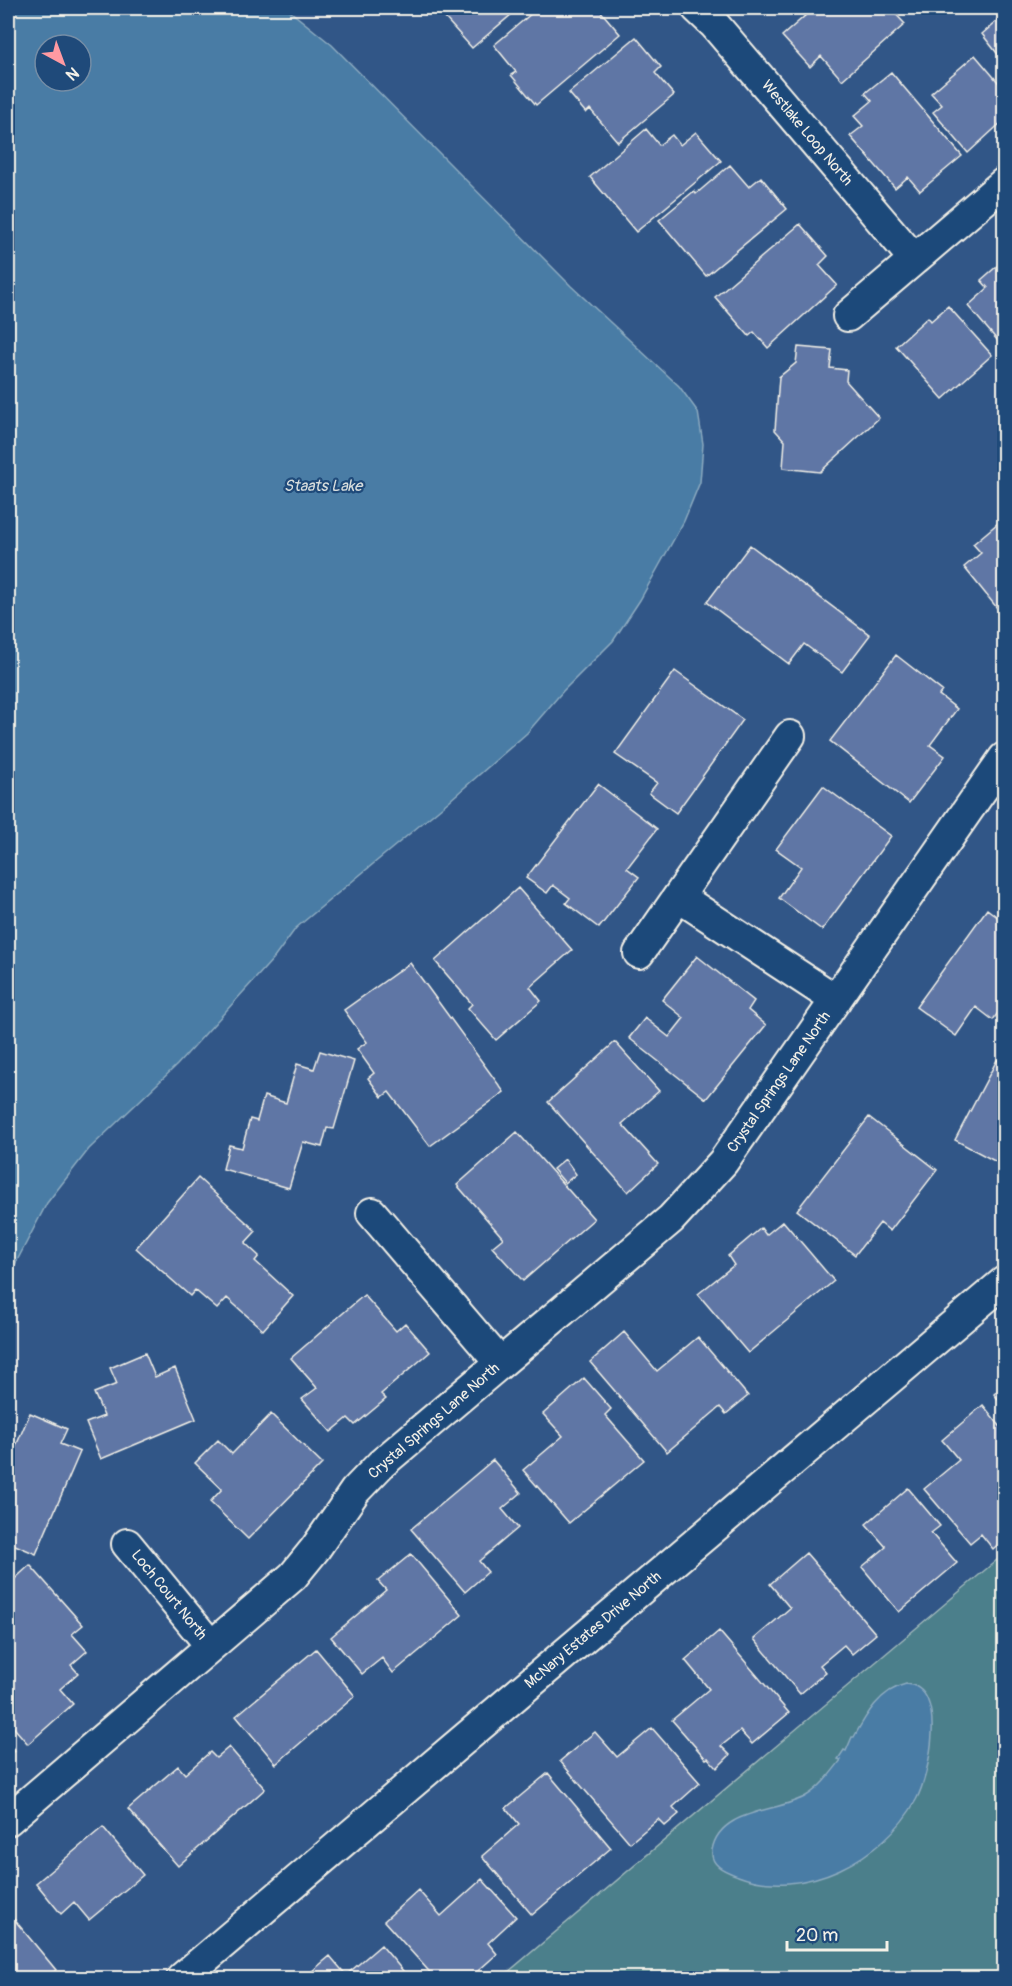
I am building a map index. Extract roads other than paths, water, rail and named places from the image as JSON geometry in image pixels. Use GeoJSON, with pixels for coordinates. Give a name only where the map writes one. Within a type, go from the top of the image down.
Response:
{"type":"FeatureCollection","features":[{"type":"Feature","properties":{"kind":"street","name":"Westlake Loop North"},"geometry":{"type":"LineString","coordinates":[[698,8],[914,260]]}},
{"type":"Feature","properties":{"kind":"street"},"geometry":{"type":"LineString","coordinates":[[848,316],[1005,183]]}},
{"type":"Feature","properties":{"kind":"street"},"geometry":{"type":"LineString","coordinates":[[639,953],[790,736]]}},
{"type":"Feature","properties":{"kind":"street","name":"Crystal Springs Lane North"},"geometry":{"type":"LineString","coordinates":[[8,1820],[293,1576],[356,1491],[381,1464],[671,1219],[703,1187],[723,1162],[1005,758]]}},
{"type":"Feature","properties":{"kind":"street","name":"Crystal Springs Lane North"},"geometry":{"type":"LineString","coordinates":[[679,897],[836,1000]]}},
{"type":"Feature","properties":{"kind":"street"},"geometry":{"type":"LineString","coordinates":[[372,1213],[500,1363]]}},
{"type":"Feature","properties":{"kind":"street","name":"McNary Estates Drive North"},"geometry":{"type":"LineString","coordinates":[[182,1978],[1005,1282]]}},
{"type":"Feature","properties":{"kind":"street","name":"Loch Court North"},"geometry":{"type":"LineString","coordinates":[[127,1544],[211,1646]]}},
{"type":"Feature","properties":{"kind":"water","name":"Staats Lake"},"geometry":{"type":"Polygon","coordinates":[[[8,8],[286,8],[332,45],[571,286],[679,386],[698,412],[703,444],[700,482],[684,521],[640,600],[613,641],[563,691],[527,733],[296,928],[274,958],[177,1065],[89,1149],[47,1203],[8,1278],[8,8]]]}},
{"type":"Feature","properties":{"kind":"water"},"geometry":{"type":"Polygon","coordinates":[[[906,1684],[919,1689],[928,1700],[932,1734],[930,1754],[916,1800],[902,1821],[884,1840],[863,1857],[839,1870],[789,1883],[763,1882],[738,1876],[716,1864],[712,1850],[717,1836],[726,1826],[738,1819],[794,1801],[811,1793],[841,1760],[838,1759],[844,1750],[846,1751],[852,1737],[875,1704],[889,1692],[906,1684]]]}}]}
